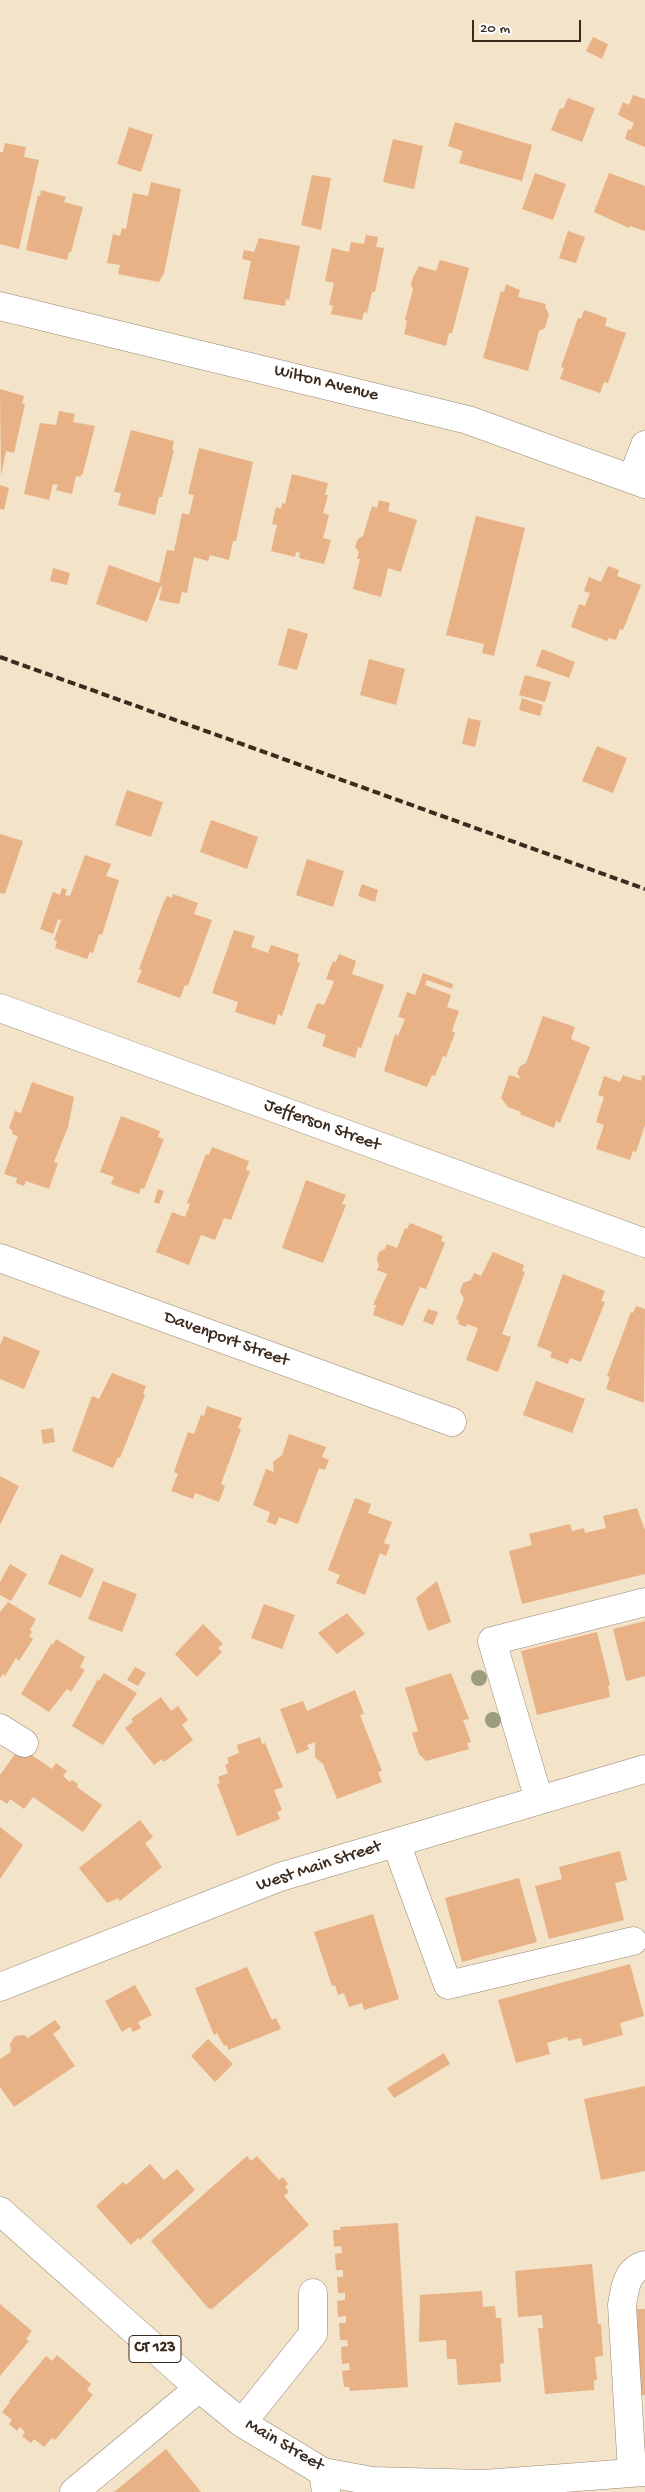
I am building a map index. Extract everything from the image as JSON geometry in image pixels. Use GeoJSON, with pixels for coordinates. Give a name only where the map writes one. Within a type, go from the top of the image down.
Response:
{"type":"FeatureCollection","features":[{"type":"Feature","properties":{"kind":"street","name":"Wilton Avenue"},"geometry":{"type":"LineString","coordinates":[[0,306],[468,420],[639,482]]}},
{"type":"Feature","properties":{"kind":"street"},"geometry":{"type":"LineString","coordinates":[[639,482],[645,445]]}},
{"type":"Feature","properties":{"kind":"street","name":"Jefferson Street"},"geometry":{"type":"LineString","coordinates":[[0,1008],[645,1243]]}},
{"type":"Feature","properties":{"kind":"street","name":"Davenport Street"},"geometry":{"type":"LineString","coordinates":[[0,1258],[452,1422]]}},
{"type":"Feature","properties":{"kind":"street"},"geometry":{"type":"LineString","coordinates":[[539,1800],[492,1641],[645,1602]]}},
{"type":"Feature","properties":{"kind":"street"},"geometry":{"type":"LineString","coordinates":[[0,1728],[24,1743]]}},
{"type":"Feature","properties":{"kind":"street","name":"West Main Street"},"geometry":{"type":"LineString","coordinates":[[0,1987],[280,1877],[645,1769]]}},
{"type":"Feature","properties":{"kind":"street"},"geometry":{"type":"LineString","coordinates":[[396,1843],[448,1985],[633,1942]]}},
{"type":"Feature","properties":{"kind":"street","name":"Main Street"},"geometry":{"type":"LineString","coordinates":[[0,2211],[199,2388],[242,2423],[324,2482],[372,2481],[417,2488],[493,2488],[638,2472]]}},
{"type":"Feature","properties":{"kind":"street"},"geometry":{"type":"LineString","coordinates":[[638,2472],[622,2306],[628,2279],[632,2271],[645,2265]]}},
{"type":"Feature","properties":{"kind":"street"},"geometry":{"type":"LineString","coordinates":[[242,2423],[313,2334],[313,2293]]}},
{"type":"Feature","properties":{"kind":"street"},"geometry":{"type":"LineString","coordinates":[[74,2492],[199,2388]]}},
{"type":"Feature","properties":{"kind":"building"},"geometry":{"type":"Polygon","coordinates":[[[593,37],[608,44],[602,59],[586,51],[593,37]]]}},
{"type":"Feature","properties":{"kind":"building"},"geometry":{"type":"Polygon","coordinates":[[[633,95],[645,99],[645,147],[625,139],[628,129],[631,130],[634,123],[618,115],[623,102],[629,105],[633,95]]]}},
{"type":"Feature","properties":{"kind":"building"},"geometry":{"type":"Polygon","coordinates":[[[568,98],[595,108],[582,142],[551,130],[560,108],[563,109],[568,98]]]}},
{"type":"Feature","properties":{"kind":"building"},"geometry":{"type":"Polygon","coordinates":[[[455,122],[532,145],[522,181],[459,163],[463,151],[448,146],[455,122]]]}},
{"type":"Feature","properties":{"kind":"building"},"geometry":{"type":"Polygon","coordinates":[[[129,127],[153,135],[141,172],[117,164],[129,127]]]}},
{"type":"Feature","properties":{"kind":"building"},"geometry":{"type":"Polygon","coordinates":[[[393,139],[423,146],[414,189],[383,182],[393,139]]]}},
{"type":"Feature","properties":{"kind":"building"},"geometry":{"type":"Polygon","coordinates":[[[5,143],[26,147],[24,157],[39,160],[19,249],[0,244],[0,152],[3,152],[5,143]]]}},
{"type":"Feature","properties":{"kind":"building"},"geometry":{"type":"Polygon","coordinates":[[[535,173],[566,184],[553,220],[522,209],[535,173]]]}},
{"type":"Feature","properties":{"kind":"building"},"geometry":{"type":"Polygon","coordinates":[[[609,173],[645,186],[645,231],[630,226],[629,228],[594,212],[609,173]]]}},
{"type":"Feature","properties":{"kind":"building"},"geometry":{"type":"Polygon","coordinates":[[[312,175],[331,178],[321,230],[301,225],[312,175]]]}},
{"type":"Feature","properties":{"kind":"building"},"geometry":{"type":"Polygon","coordinates":[[[151,182],[181,189],[164,273],[159,282],[118,274],[120,265],[107,263],[113,234],[120,236],[122,228],[126,229],[133,193],[148,196],[151,182]]]}},
{"type":"Feature","properties":{"kind":"building"},"geometry":{"type":"Polygon","coordinates":[[[41,190],[66,197],[64,202],[83,207],[71,252],[69,252],[67,260],[26,250],[38,195],[40,196],[41,190]]]}},
{"type":"Feature","properties":{"kind":"building"},"geometry":{"type":"Polygon","coordinates":[[[568,231],[585,237],[576,263],[559,258],[568,231]]]}},
{"type":"Feature","properties":{"kind":"building"},"geometry":{"type":"Polygon","coordinates":[[[366,235],[378,237],[376,247],[384,248],[375,292],[372,292],[367,313],[364,312],[362,320],[331,314],[333,306],[329,305],[334,283],[325,281],[332,248],[349,252],[351,242],[364,244],[366,235]]]}},
{"type":"Feature","properties":{"kind":"building"},"geometry":{"type":"Polygon","coordinates":[[[259,238],[300,246],[289,300],[286,299],[285,306],[243,299],[251,261],[242,259],[244,250],[254,252],[259,238]]]}},
{"type":"Feature","properties":{"kind":"building"},"geometry":{"type":"Polygon","coordinates":[[[440,260],[469,268],[452,333],[449,333],[446,346],[404,334],[407,321],[405,320],[413,289],[411,285],[413,277],[419,266],[436,271],[440,260]]]}},
{"type":"Feature","properties":{"kind":"building"},"geometry":{"type":"Polygon","coordinates":[[[506,284],[520,290],[518,297],[546,304],[545,307],[549,314],[545,328],[539,331],[528,371],[483,358],[501,291],[504,292],[506,284]]]}},
{"type":"Feature","properties":{"kind":"building"},"geometry":{"type":"Polygon","coordinates":[[[584,310],[607,318],[605,326],[626,333],[608,383],[604,382],[600,393],[560,379],[564,368],[561,367],[578,318],[581,319],[584,310]]]}},
{"type":"Feature","properties":{"kind":"building"},"geometry":{"type":"Polygon","coordinates":[[[0,389],[24,396],[22,403],[25,404],[14,453],[6,451],[1,476],[0,389]]]}},
{"type":"Feature","properties":{"kind":"building"},"geometry":{"type":"Polygon","coordinates":[[[59,411],[75,414],[73,422],[95,426],[83,473],[80,477],[76,476],[72,494],[56,490],[58,485],[53,484],[49,500],[24,494],[40,423],[56,425],[59,411]]]}},
{"type":"Feature","properties":{"kind":"building"},"geometry":{"type":"Polygon","coordinates":[[[131,430],[174,441],[172,450],[174,450],[162,497],[159,497],[155,515],[118,505],[121,493],[114,492],[131,430]]]}},
{"type":"Feature","properties":{"kind":"building"},"geometry":{"type":"Polygon","coordinates":[[[199,448],[253,462],[236,541],[233,541],[229,560],[210,555],[208,561],[194,557],[187,593],[182,592],[179,604],[159,600],[162,587],[160,587],[147,622],[96,604],[109,565],[159,583],[167,550],[174,551],[182,513],[189,515],[194,495],[188,494],[199,448]]]}},
{"type":"Feature","properties":{"kind":"building"},"geometry":{"type":"Polygon","coordinates":[[[292,474],[328,483],[325,495],[328,495],[323,513],[329,515],[323,538],[331,540],[324,564],[299,558],[300,553],[296,552],[295,557],[271,551],[277,525],[272,524],[276,507],[281,509],[282,503],[285,504],[292,474]]]}},
{"type":"Feature","properties":{"kind":"building"},"geometry":{"type":"Polygon","coordinates":[[[0,485],[9,488],[4,510],[0,509],[0,485]]]}},
{"type":"Feature","properties":{"kind":"building"},"geometry":{"type":"Polygon","coordinates":[[[379,500],[390,503],[388,511],[417,520],[401,572],[388,568],[381,597],[353,589],[360,559],[357,559],[359,552],[355,547],[358,539],[363,536],[372,506],[377,508],[379,500]]]}},
{"type":"Feature","properties":{"kind":"building"},"geometry":{"type":"Polygon","coordinates":[[[476,516],[525,528],[494,656],[482,653],[484,644],[446,635],[476,516]]]}},
{"type":"Feature","properties":{"kind":"building"},"geometry":{"type":"Polygon","coordinates":[[[608,566],[619,570],[617,576],[641,585],[623,630],[620,629],[616,640],[609,638],[607,641],[571,627],[579,604],[585,606],[590,593],[584,591],[589,577],[601,582],[608,566]]]}},
{"type":"Feature","properties":{"kind":"building"},"geometry":{"type":"Polygon","coordinates":[[[53,568],[70,573],[67,585],[50,581],[53,568]]]}},
{"type":"Feature","properties":{"kind":"building"},"geometry":{"type":"Polygon","coordinates":[[[288,628],[308,634],[297,670],[278,665],[288,628]]]}},
{"type":"Feature","properties":{"kind":"building"},"geometry":{"type":"Polygon","coordinates":[[[542,649],[575,662],[569,678],[536,666],[542,649]]]}},
{"type":"Feature","properties":{"kind":"building"},"geometry":{"type":"Polygon","coordinates":[[[369,659],[405,669],[396,705],[360,695],[369,659]]]}},
{"type":"Feature","properties":{"kind":"building"},"geometry":{"type":"Polygon","coordinates":[[[525,675],[551,682],[545,702],[519,695],[525,675]]]}},
{"type":"Feature","properties":{"kind":"building"},"geometry":{"type":"Polygon","coordinates":[[[522,698],[543,705],[540,716],[519,710],[522,698]]]}},
{"type":"Feature","properties":{"kind":"building"},"geometry":{"type":"Polygon","coordinates":[[[468,718],[481,721],[475,747],[462,744],[468,718]]]}},
{"type":"Feature","properties":{"kind":"building"},"geometry":{"type":"Polygon","coordinates":[[[597,746],[627,758],[613,793],[582,781],[597,746]]]}},
{"type":"Feature","properties":{"kind":"building"},"geometry":{"type":"Polygon","coordinates":[[[127,790],[163,802],[151,837],[115,825],[127,790]]]}},
{"type":"Feature","properties":{"kind":"building"},"geometry":{"type":"Polygon","coordinates":[[[211,820],[258,837],[247,869],[200,852],[211,820]]]}},
{"type":"Feature","properties":{"kind":"building"},"geometry":{"type":"Polygon","coordinates":[[[0,834],[23,841],[5,894],[0,893],[0,834]]]}},
{"type":"Feature","properties":{"kind":"building"},"geometry":{"type":"Polygon","coordinates":[[[85,855],[111,864],[106,876],[119,880],[102,935],[99,934],[93,953],[90,952],[87,959],[55,948],[57,941],[54,940],[61,920],[58,919],[53,934],[40,929],[53,892],[60,895],[62,888],[67,890],[65,895],[70,896],[85,855]]]}},
{"type":"Feature","properties":{"kind":"building"},"geometry":{"type":"Polygon","coordinates":[[[307,859],[344,871],[333,907],[296,895],[307,859]]]}},
{"type":"Feature","properties":{"kind":"building"},"geometry":{"type":"Polygon","coordinates":[[[362,884],[378,890],[375,902],[358,896],[362,884]]]}},
{"type":"Feature","properties":{"kind":"building"},"geometry":{"type":"Polygon","coordinates":[[[173,894],[198,903],[194,914],[212,920],[188,986],[185,985],[180,998],[137,982],[142,970],[139,969],[163,904],[167,896],[172,898],[173,894]]]}},
{"type":"Feature","properties":{"kind":"building"},"geometry":{"type":"Polygon","coordinates":[[[234,930],[255,936],[251,947],[268,953],[271,945],[299,954],[297,962],[300,963],[282,1016],[278,1014],[275,1025],[235,1012],[238,1002],[212,993],[234,930]]]}},
{"type":"Feature","properties":{"kind":"building"},"geometry":{"type":"Polygon","coordinates":[[[339,954],[356,961],[352,974],[384,985],[361,1048],[358,1047],[355,1058],[322,1046],[326,1035],[307,1028],[317,1003],[324,1005],[331,989],[334,981],[326,979],[333,961],[336,962],[339,954]]]}},
{"type":"Feature","properties":{"kind":"building"},"geometry":{"type":"Polygon","coordinates":[[[423,973],[453,984],[452,989],[427,980],[425,985],[451,995],[447,1007],[459,1011],[452,1031],[455,1033],[446,1057],[443,1056],[435,1076],[432,1075],[427,1087],[384,1071],[395,1034],[398,1036],[405,1019],[398,1017],[407,992],[415,995],[423,973]]]}},
{"type":"Feature","properties":{"kind":"building"},"geometry":{"type":"Polygon","coordinates":[[[543,1016],[575,1027],[571,1039],[590,1047],[560,1123],[556,1121],[554,1128],[520,1114],[521,1112],[508,1107],[501,1098],[509,1075],[521,1079],[517,1073],[520,1066],[526,1063],[543,1016]]]}},
{"type":"Feature","properties":{"kind":"building"},"geometry":{"type":"Polygon","coordinates":[[[623,1075],[641,1081],[642,1075],[645,1076],[645,1125],[636,1152],[633,1151],[630,1160],[596,1149],[604,1125],[596,1122],[604,1097],[598,1095],[604,1076],[620,1082],[623,1075]]]}},
{"type":"Feature","properties":{"kind":"building"},"geometry":{"type":"Polygon","coordinates":[[[32,1082],[74,1097],[68,1127],[54,1162],[58,1163],[49,1189],[26,1181],[24,1186],[16,1183],[17,1178],[4,1174],[18,1136],[12,1134],[13,1131],[9,1128],[15,1111],[21,1113],[32,1082]]]}},
{"type":"Feature","properties":{"kind":"building"},"geometry":{"type":"Polygon","coordinates":[[[121,1116],[160,1131],[158,1137],[164,1139],[144,1189],[141,1188],[139,1194],[111,1184],[114,1177],[100,1172],[121,1116]]]}},
{"type":"Feature","properties":{"kind":"building"},"geometry":{"type":"Polygon","coordinates":[[[212,1147],[249,1161],[246,1170],[250,1171],[231,1220],[224,1218],[215,1240],[201,1235],[189,1265],[156,1252],[172,1212],[185,1217],[190,1204],[187,1203],[206,1154],[209,1155],[212,1147]]]}},
{"type":"Feature","properties":{"kind":"building"},"geometry":{"type":"Polygon","coordinates":[[[306,1180],[346,1195],[342,1204],[346,1205],[323,1263],[282,1248],[306,1180]]]}},
{"type":"Feature","properties":{"kind":"building"},"geometry":{"type":"Polygon","coordinates":[[[158,1189],[164,1191],[159,1204],[154,1202],[158,1189]]]}},
{"type":"Feature","properties":{"kind":"building"},"geometry":{"type":"Polygon","coordinates":[[[410,1223],[443,1236],[441,1241],[445,1243],[426,1289],[420,1287],[403,1326],[373,1315],[376,1305],[373,1305],[387,1274],[377,1270],[379,1266],[377,1259],[379,1252],[385,1249],[387,1244],[397,1248],[405,1228],[407,1229],[410,1223]]]}},
{"type":"Feature","properties":{"kind":"building"},"geometry":{"type":"Polygon","coordinates":[[[493,1252],[524,1265],[522,1271],[525,1272],[502,1334],[511,1337],[498,1372],[466,1360],[478,1328],[467,1324],[466,1327],[458,1324],[459,1320],[456,1319],[464,1299],[460,1291],[463,1283],[471,1280],[474,1273],[481,1276],[493,1252]]]}},
{"type":"Feature","properties":{"kind":"building"},"geometry":{"type":"Polygon","coordinates":[[[563,1274],[605,1291],[601,1301],[605,1302],[581,1362],[570,1358],[568,1364],[550,1357],[552,1352],[537,1346],[563,1274]]]}},
{"type":"Feature","properties":{"kind":"building"},"geometry":{"type":"Polygon","coordinates":[[[636,1306],[645,1309],[644,1403],[606,1389],[610,1377],[607,1376],[631,1312],[633,1313],[636,1306]]]}},
{"type":"Feature","properties":{"kind":"building"},"geometry":{"type":"Polygon","coordinates":[[[428,1309],[438,1312],[433,1325],[423,1321],[428,1309]]]}},
{"type":"Feature","properties":{"kind":"building"},"geometry":{"type":"Polygon","coordinates":[[[4,1336],[40,1351],[24,1389],[0,1379],[0,1345],[4,1336]]]}},
{"type":"Feature","properties":{"kind":"building"},"geometry":{"type":"Polygon","coordinates":[[[112,1373],[146,1386],[143,1394],[145,1395],[120,1458],[118,1457],[113,1468],[72,1451],[92,1396],[99,1399],[112,1373]]]}},
{"type":"Feature","properties":{"kind":"building"},"geometry":{"type":"Polygon","coordinates":[[[536,1381],[585,1399],[572,1433],[523,1415],[536,1381]]]}},
{"type":"Feature","properties":{"kind":"building"},"geometry":{"type":"Polygon","coordinates":[[[207,1406],[242,1418],[238,1428],[241,1429],[221,1484],[225,1486],[219,1502],[195,1493],[193,1499],[171,1491],[178,1474],[174,1472],[188,1432],[194,1434],[201,1415],[204,1416],[207,1406]]]}},
{"type":"Feature","properties":{"kind":"building"},"geometry":{"type":"Polygon","coordinates":[[[53,1428],[55,1442],[43,1444],[41,1430],[53,1428]]]}},
{"type":"Feature","properties":{"kind":"building"},"geometry":{"type":"Polygon","coordinates":[[[289,1434],[326,1447],[322,1457],[329,1460],[325,1470],[319,1468],[298,1524],[279,1517],[276,1525],[267,1522],[270,1512],[253,1505],[266,1469],[274,1472],[273,1462],[282,1455],[289,1434]]]}},
{"type":"Feature","properties":{"kind":"building"},"geometry":{"type":"Polygon","coordinates":[[[0,1476],[19,1486],[0,1525],[0,1476]]]}},
{"type":"Feature","properties":{"kind":"building"},"geometry":{"type":"Polygon","coordinates":[[[355,1498],[371,1504],[368,1513],[392,1522],[384,1543],[390,1545],[386,1556],[380,1553],[365,1595],[336,1583],[340,1575],[328,1570],[355,1498]]]}},
{"type":"Feature","properties":{"kind":"building"},"geometry":{"type":"Polygon","coordinates":[[[637,1508],[645,1530],[645,1574],[522,1604],[509,1551],[532,1545],[529,1534],[570,1524],[572,1531],[584,1528],[585,1533],[606,1528],[603,1516],[637,1508]]]}},
{"type":"Feature","properties":{"kind":"building"},"geometry":{"type":"Polygon","coordinates":[[[61,1554],[94,1569],[81,1598],[48,1584],[61,1554]]]}},
{"type":"Feature","properties":{"kind":"building"},"geometry":{"type":"Polygon","coordinates":[[[10,1564],[27,1574],[11,1601],[0,1595],[0,1582],[10,1564]]]}},
{"type":"Feature","properties":{"kind":"building"},"geometry":{"type":"Polygon","coordinates":[[[103,1581],[137,1594],[122,1632],[88,1619],[103,1581]]]}},
{"type":"Feature","properties":{"kind":"building"},"geometry":{"type":"Polygon","coordinates":[[[437,1581],[451,1622],[428,1631],[416,1598],[437,1581]]]}},
{"type":"Feature","properties":{"kind":"building"},"geometry":{"type":"Polygon","coordinates":[[[8,1602],[36,1619],[29,1636],[33,1639],[19,1661],[16,1658],[5,1676],[3,1674],[0,1678],[0,1612],[8,1602]]]}},
{"type":"Feature","properties":{"kind":"building"},"geometry":{"type":"Polygon","coordinates":[[[264,1604],[295,1615],[282,1649],[251,1638],[264,1604]]]}},
{"type":"Feature","properties":{"kind":"building"},"geometry":{"type":"Polygon","coordinates":[[[347,1613],[365,1634],[337,1654],[318,1633],[347,1613]]]}},
{"type":"Feature","properties":{"kind":"building"},"geometry":{"type":"Polygon","coordinates":[[[645,1621],[645,1676],[626,1681],[613,1629],[645,1621]]]}},
{"type":"Feature","properties":{"kind":"building"},"geometry":{"type":"Polygon","coordinates":[[[203,1624],[223,1644],[218,1648],[222,1652],[197,1677],[175,1654],[203,1624]]]}},
{"type":"Feature","properties":{"kind":"building"},"geometry":{"type":"Polygon","coordinates":[[[597,1632],[610,1685],[608,1686],[610,1697],[537,1715],[521,1651],[597,1632]]]}},
{"type":"Feature","properties":{"kind":"building"},"geometry":{"type":"Polygon","coordinates":[[[56,1639],[85,1657],[80,1667],[85,1670],[71,1692],[67,1689],[49,1712],[21,1694],[56,1639]]]}},
{"type":"Feature","properties":{"kind":"building"},"geometry":{"type":"Polygon","coordinates":[[[135,1667],[146,1673],[138,1686],[127,1680],[135,1667]]]}},
{"type":"Feature","properties":{"kind":"building"},"geometry":{"type":"Polygon","coordinates":[[[104,1673],[137,1693],[103,1745],[72,1726],[98,1679],[99,1681],[104,1673]]]}},
{"type":"Feature","properties":{"kind":"building"},"geometry":{"type":"Polygon","coordinates":[[[451,1673],[469,1719],[463,1720],[471,1742],[467,1743],[469,1749],[426,1761],[419,1754],[412,1733],[418,1731],[405,1688],[451,1673]]]}},
{"type":"Feature","properties":{"kind":"building"},"geometry":{"type":"Polygon","coordinates":[[[355,1690],[364,1714],[360,1715],[382,1771],[378,1772],[382,1782],[337,1799],[323,1764],[315,1757],[315,1742],[307,1745],[309,1749],[297,1754],[280,1709],[303,1701],[307,1711],[355,1690]]]}},
{"type":"Feature","properties":{"kind":"building"},"geometry":{"type":"Polygon","coordinates":[[[161,1697],[171,1711],[178,1706],[188,1720],[182,1725],[193,1740],[164,1762],[162,1759],[154,1765],[125,1728],[133,1722],[131,1719],[161,1697]]]}},
{"type":"Feature","properties":{"kind":"building"},"geometry":{"type":"Polygon","coordinates":[[[260,1737],[262,1744],[265,1743],[283,1787],[274,1790],[282,1810],[277,1812],[280,1819],[237,1836],[217,1784],[220,1783],[218,1777],[228,1773],[225,1765],[229,1763],[227,1758],[239,1753],[237,1745],[260,1737]]]}},
{"type":"Feature","properties":{"kind":"building"},"geometry":{"type":"Polygon","coordinates":[[[20,1747],[52,1769],[56,1763],[67,1771],[63,1776],[70,1782],[72,1780],[78,1784],[77,1787],[102,1805],[83,1832],[33,1797],[24,1809],[10,1799],[7,1804],[0,1799],[0,1775],[20,1747]]]}},
{"type":"Feature","properties":{"kind":"building"},"geometry":{"type":"Polygon","coordinates":[[[140,1820],[153,1837],[145,1843],[162,1867],[120,1901],[118,1898],[107,1903],[79,1868],[140,1820]]]}},
{"type":"Feature","properties":{"kind":"building"},"geometry":{"type":"Polygon","coordinates":[[[0,1827],[23,1845],[0,1879],[0,1827]]]}},
{"type":"Feature","properties":{"kind":"building"},"geometry":{"type":"Polygon","coordinates":[[[620,1851],[627,1880],[615,1883],[624,1920],[549,1939],[535,1886],[562,1879],[559,1867],[620,1851]]]}},
{"type":"Feature","properties":{"kind":"building"},"geometry":{"type":"Polygon","coordinates":[[[519,1878],[537,1942],[462,1962],[445,1898],[519,1878]]]}},
{"type":"Feature","properties":{"kind":"building"},"geometry":{"type":"Polygon","coordinates":[[[373,1914],[399,1999],[364,2010],[362,2003],[349,2007],[344,1993],[338,1995],[335,1985],[332,1986],[314,1932],[373,1914]]]}},
{"type":"Feature","properties":{"kind":"building"},"geometry":{"type":"Polygon","coordinates":[[[630,1964],[644,2016],[620,2023],[623,2035],[583,2046],[581,2038],[568,2041],[567,2037],[547,2043],[550,2054],[516,2063],[498,2000],[630,1964]]]}},
{"type":"Feature","properties":{"kind":"building"},"geometry":{"type":"Polygon","coordinates":[[[247,1967],[272,2020],[276,2018],[281,2029],[228,2050],[227,2045],[224,2046],[217,2033],[214,2035],[195,1988],[247,1967]]]}},
{"type":"Feature","properties":{"kind":"building"},"geometry":{"type":"Polygon","coordinates":[[[135,1985],[152,2015],[138,2022],[141,2028],[133,2032],[130,2027],[122,2032],[105,2001],[135,1985]]]}},
{"type":"Feature","properties":{"kind":"building"},"geometry":{"type":"Polygon","coordinates":[[[55,2020],[61,2028],[53,2034],[75,2066],[14,2107],[0,2087],[0,2059],[11,2052],[10,2044],[15,2036],[24,2035],[28,2038],[55,2020]]]}},
{"type":"Feature","properties":{"kind":"building"},"geometry":{"type":"Polygon","coordinates":[[[208,2039],[233,2064],[215,2082],[191,2056],[208,2039]]]}},
{"type":"Feature","properties":{"kind":"building"},"geometry":{"type":"Polygon","coordinates":[[[444,2053],[450,2064],[394,2098],[387,2088],[444,2053]]]}},
{"type":"Feature","properties":{"kind":"building"},"geometry":{"type":"Polygon","coordinates":[[[645,2086],[645,2171],[601,2180],[584,2099],[645,2086]]]}},
{"type":"Feature","properties":{"kind":"building"},"geometry":{"type":"Polygon","coordinates":[[[247,2156],[251,2161],[257,2156],[279,2180],[283,2177],[288,2184],[285,2187],[289,2192],[284,2196],[309,2225],[212,2309],[208,2308],[151,2241],[247,2156]]]}},
{"type":"Feature","properties":{"kind":"building"},"geometry":{"type":"Polygon","coordinates":[[[150,2164],[164,2180],[177,2169],[195,2190],[140,2240],[138,2238],[131,2245],[96,2206],[123,2182],[126,2185],[150,2164]]]}},
{"type":"Feature","properties":{"kind":"building"},"geometry":{"type":"Polygon","coordinates":[[[398,2223],[408,2387],[350,2391],[349,2387],[344,2387],[342,2371],[350,2370],[349,2363],[342,2364],[341,2347],[348,2346],[347,2340],[340,2340],[339,2323],[346,2323],[346,2316],[338,2317],[337,2301],[345,2300],[345,2293],[338,2293],[337,2277],[343,2277],[343,2270],[336,2270],[335,2254],[342,2253],[341,2246],[334,2247],[333,2230],[341,2230],[340,2227],[398,2223]]]}},
{"type":"Feature","properties":{"kind":"building"},"geometry":{"type":"Polygon","coordinates":[[[592,2264],[598,2324],[601,2324],[603,2356],[595,2357],[597,2380],[594,2380],[594,2390],[545,2394],[538,2328],[543,2328],[542,2315],[518,2317],[515,2271],[592,2264]]]}},
{"type":"Feature","properties":{"kind":"building"},"geometry":{"type":"Polygon","coordinates":[[[482,2291],[483,2307],[495,2306],[496,2318],[501,2318],[504,2363],[500,2364],[501,2382],[458,2385],[456,2359],[447,2359],[446,2340],[419,2342],[420,2295],[482,2291]]]}},
{"type":"Feature","properties":{"kind":"building"},"geometry":{"type":"Polygon","coordinates":[[[0,2304],[32,2331],[26,2339],[29,2341],[0,2376],[0,2304]]]}},
{"type":"Feature","properties":{"kind":"building"},"geometry":{"type":"Polygon","coordinates":[[[637,2309],[645,2309],[645,2395],[640,2395],[637,2309]]]}},
{"type":"Feature","properties":{"kind":"building"},"geometry":{"type":"Polygon","coordinates":[[[57,2355],[91,2384],[87,2390],[93,2395],[55,2440],[52,2438],[44,2447],[34,2439],[31,2443],[22,2436],[25,2432],[20,2427],[17,2431],[9,2424],[12,2420],[2,2412],[46,2356],[52,2361],[57,2355]]]}},
{"type":"Feature","properties":{"kind":"building"},"geometry":{"type":"Polygon","coordinates":[[[166,2449],[201,2492],[114,2492],[166,2449]]]}},
{"type":"Feature","properties":{"kind":"railway"},"geometry":{"type":"LineString","coordinates":[[0,657],[645,889]]}}]}
